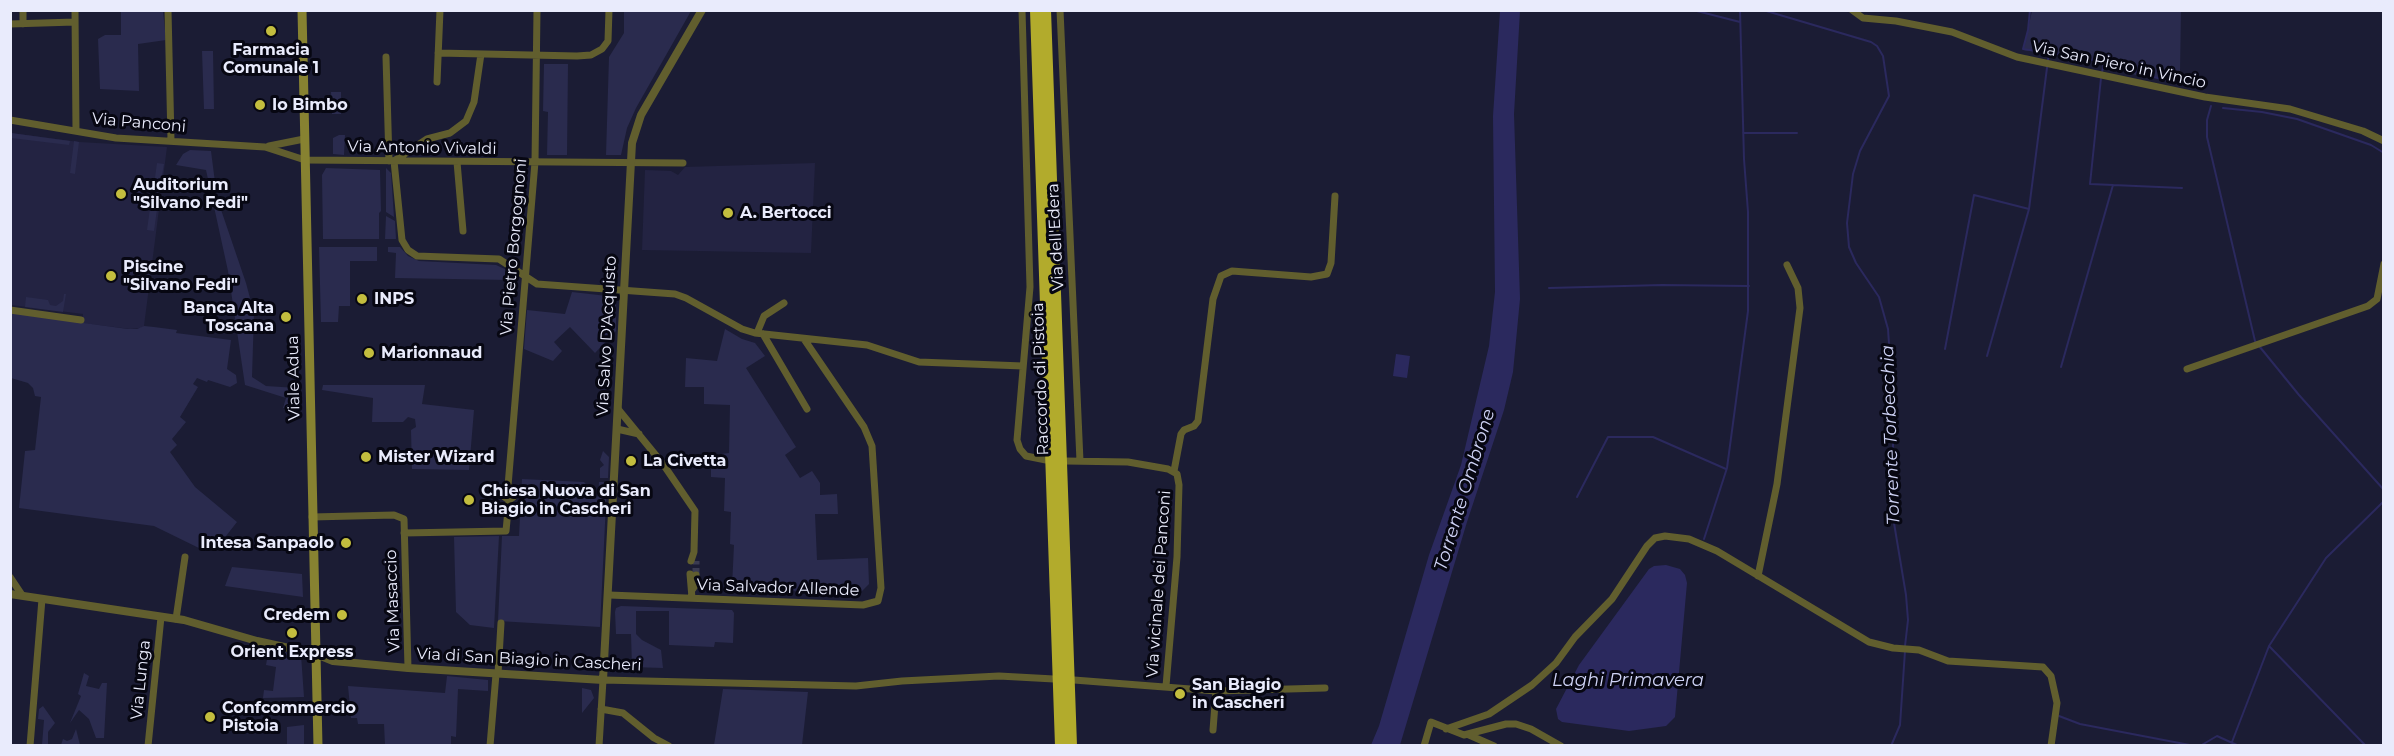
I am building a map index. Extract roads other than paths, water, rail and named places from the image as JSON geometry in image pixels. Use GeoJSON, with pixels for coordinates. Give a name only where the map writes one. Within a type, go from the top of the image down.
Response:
{"type":"FeatureCollection","features":[{"type":"Feature","properties":{"kind":"highway","name":"Raccordo di Pistoia"},"geometry":{"type":"LineString","coordinates":[[1036,10],[1061,746]]}},
{"type":"Feature","properties":{"kind":"highway","name":"Raccordo di Pistoia"},"geometry":{"type":"LineString","coordinates":[[1045,10],[1071,746]]}},
{"type":"Feature","properties":{"kind":"main road","name":"Viale Adua"},"geometry":{"type":"LineString","coordinates":[[302,10],[318,746]]}},
{"type":"Feature","properties":{"kind":"street"},"geometry":{"type":"LineString","coordinates":[[22,10],[23,24]]}},
{"type":"Feature","properties":{"kind":"street"},"geometry":{"type":"LineString","coordinates":[[75,10],[76,131]]}},
{"type":"Feature","properties":{"kind":"street"},"geometry":{"type":"LineString","coordinates":[[168,10],[171,140]]}},
{"type":"Feature","properties":{"kind":"street"},"geometry":{"type":"LineString","coordinates":[[437,82],[440,10]]}},
{"type":"Feature","properties":{"kind":"street","name":"Via Pietro Borgognoni"},"geometry":{"type":"LineString","coordinates":[[404,533],[504,532],[509,499],[502,494],[508,486],[535,162],[537,10]]}},
{"type":"Feature","properties":{"kind":"street"},"geometry":{"type":"LineString","coordinates":[[438,53],[584,56],[602,49],[609,36],[609,10]]}},
{"type":"Feature","properties":{"kind":"street","name":"Via Salvo D'Acquisto"},"geometry":{"type":"LineString","coordinates":[[603,680],[632,143],[638,121],[702,10]]}},
{"type":"Feature","properties":{"kind":"street","name":"Via dell'Edera"},"geometry":{"type":"LineString","coordinates":[[1022,10],[1030,287],[1018,444],[1026,456],[1046,460]]}},
{"type":"Feature","properties":{"kind":"street","name":"Via dell'Edera"},"geometry":{"type":"LineString","coordinates":[[1060,10],[1080,461]]}},
{"type":"Feature","properties":{"kind":"street","name":"Via San Piero in Vincio"},"geometry":{"type":"LineString","coordinates":[[1852,10],[1863,18],[1896,21],[1952,32],[2017,57],[2212,99],[2290,109],[2363,131],[2384,141]]}},
{"type":"Feature","properties":{"kind":"street"},"geometry":{"type":"LineString","coordinates":[[10,24],[75,22]]}},
{"type":"Feature","properties":{"kind":"street"},"geometry":{"type":"LineString","coordinates":[[391,161],[427,138],[450,133],[466,121],[474,102],[482,54]]}},
{"type":"Feature","properties":{"kind":"street"},"geometry":{"type":"LineString","coordinates":[[386,57],[391,161],[402,236],[408,250],[422,257],[499,260],[536,284],[681,296],[736,327],[760,334],[867,345],[904,359],[919,362],[1023,366]]}},
{"type":"Feature","properties":{"kind":"street","name":"Via Panconi"},"geometry":{"type":"LineString","coordinates":[[10,120],[116,138],[265,147],[305,160]]}},
{"type":"Feature","properties":{"kind":"street","name":"Via Panconi"},"geometry":{"type":"LineString","coordinates":[[265,147],[304,139]]}},
{"type":"Feature","properties":{"kind":"street","name":"Via Antonio Vivaldi"},"geometry":{"type":"LineString","coordinates":[[305,160],[683,163]]}},
{"type":"Feature","properties":{"kind":"street"},"geometry":{"type":"LineString","coordinates":[[457,162],[463,231]]}},
{"type":"Feature","properties":{"kind":"street"},"geometry":{"type":"LineString","coordinates":[[1174,471],[1181,434],[1198,421],[1213,299],[1221,276],[1232,271],[1311,277],[1327,274],[1331,263],[1335,196]]}},
{"type":"Feature","properties":{"kind":"street"},"geometry":{"type":"LineString","coordinates":[[2187,369],[2368,306],[2377,298],[2384,264]]}},
{"type":"Feature","properties":{"kind":"street"},"geometry":{"type":"LineString","coordinates":[[1758,576],[1777,484],[1800,308],[1798,288],[1787,265]]}},
{"type":"Feature","properties":{"kind":"street"},"geometry":{"type":"LineString","coordinates":[[784,303],[764,316],[760,334],[807,409]]}},
{"type":"Feature","properties":{"kind":"street"},"geometry":{"type":"LineString","coordinates":[[10,310],[81,320]]}},
{"type":"Feature","properties":{"kind":"street","name":"Via Salvador Allende"},"geometry":{"type":"LineString","coordinates":[[609,595],[692,594],[863,605],[875,603],[880,597],[873,453],[870,438],[804,339]]}},
{"type":"Feature","properties":{"kind":"street"},"geometry":{"type":"LineString","coordinates":[[618,409],[694,507],[696,515],[694,559]]}},
{"type":"Feature","properties":{"kind":"street"},"geometry":{"type":"LineString","coordinates":[[617,429],[639,434]]}},
{"type":"Feature","properties":{"kind":"street","name":"Via vicinale dei Panconi"},"geometry":{"type":"LineString","coordinates":[[1066,461],[1128,462],[1174,471],[1178,477],[1178,536],[1166,687]]}},
{"type":"Feature","properties":{"kind":"street"},"geometry":{"type":"LineString","coordinates":[[312,517],[399,516],[404,519],[404,533]]}},
{"type":"Feature","properties":{"kind":"street","name":"Via Masaccio"},"geometry":{"type":"LineString","coordinates":[[404,533],[408,668]]}},
{"type":"Feature","properties":{"kind":"street"},"geometry":{"type":"LineString","coordinates":[[1446,729],[1499,708],[1532,685],[1556,663],[1575,638],[1612,599],[1642,552],[1655,538],[1671,536],[1701,543],[1862,639],[1911,649],[1948,661],[2037,666],[2047,670],[2051,676],[2057,703],[2051,746]]}},
{"type":"Feature","properties":{"kind":"street"},"geometry":{"type":"LineString","coordinates":[[176,619],[185,557]]}},
{"type":"Feature","properties":{"kind":"street"},"geometry":{"type":"LineString","coordinates":[[692,594],[693,575]]}},
{"type":"Feature","properties":{"kind":"street"},"geometry":{"type":"LineString","coordinates":[[10,577],[22,595]]}},
{"type":"Feature","properties":{"kind":"street","name":"Via di San Biagio in Cascheri"},"geometry":{"type":"LineString","coordinates":[[10,594],[176,619],[316,654],[333,661],[408,668],[603,680],[860,686],[902,681],[999,676],[1054,679]]}},
{"type":"Feature","properties":{"kind":"street"},"geometry":{"type":"LineString","coordinates":[[30,746],[42,599]]}},
{"type":"Feature","properties":{"kind":"street","name":"Via Lunga"},"geometry":{"type":"LineString","coordinates":[[148,746],[161,616]]}},
{"type":"Feature","properties":{"kind":"street"},"geometry":{"type":"LineString","coordinates":[[490,746],[501,623]]}},
{"type":"Feature","properties":{"kind":"street"},"geometry":{"type":"LineString","coordinates":[[601,746],[603,680]]}},
{"type":"Feature","properties":{"kind":"street"},"geometry":{"type":"LineString","coordinates":[[1074,680],[1216,691],[1325,688]]}},
{"type":"Feature","properties":{"kind":"street"},"geometry":{"type":"LineString","coordinates":[[1212,730],[1216,691]]}},
{"type":"Feature","properties":{"kind":"street"},"geometry":{"type":"LineString","coordinates":[[601,709],[623,713],[654,738],[669,746]]}},
{"type":"Feature","properties":{"kind":"street"},"geometry":{"type":"LineString","coordinates":[[1424,746],[1431,722],[1461,735],[1506,724],[1516,724],[1531,729],[1561,746]]}},
{"type":"Feature","properties":{"kind":"street"},"geometry":{"type":"LineString","coordinates":[[1468,734],[1494,746]]}},
{"type":"Feature","properties":{"kind":"water","name":"Torrente Ombrone"},"geometry":{"type":"Polygon","coordinates":[[[1500,11],[1520,11],[1514,114],[1520,299],[1513,372],[1504,410],[1467,522],[1400,745],[1371,745],[1379,726],[1429,555],[1461,465],[1489,346],[1495,292],[1493,116],[1500,11]]]}},
{"type":"Feature","properties":{"kind":"water"},"geometry":{"type":"Polygon","coordinates":[[[1396,354],[1410,356],[1407,378],[1393,376],[1396,354]]]}},
{"type":"Feature","properties":{"kind":"water","name":"Laghi Primavera"},"geometry":{"type":"Polygon","coordinates":[[[1666,565],[1680,569],[1687,583],[1675,717],[1666,726],[1629,731],[1562,722],[1558,719],[1556,709],[1579,665],[1649,569],[1666,565]]]}},
{"type":"Feature","properties":{"kind":"waterway"},"geometry":{"type":"LineString","coordinates":[[1693,10],[1740,22]]}},
{"type":"Feature","properties":{"kind":"waterway"},"geometry":{"type":"LineString","coordinates":[[1704,539],[1727,468],[1748,311],[1748,212],[1744,159],[1740,10]]}},
{"type":"Feature","properties":{"kind":"waterway","name":"Torrente Torbecchia"},"geometry":{"type":"LineString","coordinates":[[1763,10],[1871,42],[1877,46],[1883,56],[1889,96],[1860,151],[1853,174],[1847,223],[1849,247],[1856,263],[1879,297],[1888,329],[1893,403],[1893,470],[1890,499],[1906,595],[1908,620],[1905,646]]}},
{"type":"Feature","properties":{"kind":"waterway"},"geometry":{"type":"LineString","coordinates":[[2030,10],[2023,49],[2086,58],[2172,82]]}},
{"type":"Feature","properties":{"kind":"waterway"},"geometry":{"type":"LineString","coordinates":[[1987,356],[2029,209],[2049,52]]}},
{"type":"Feature","properties":{"kind":"waterway"},"geometry":{"type":"LineString","coordinates":[[2102,72],[2104,63]]}},
{"type":"Feature","properties":{"kind":"waterway"},"geometry":{"type":"LineString","coordinates":[[2101,78],[2090,184],[2182,188]]}},
{"type":"Feature","properties":{"kind":"waterway"},"geometry":{"type":"LineString","coordinates":[[2211,106],[2207,120],[2207,137],[2255,341],[2299,395],[2384,490]]}},
{"type":"Feature","properties":{"kind":"waterway"},"geometry":{"type":"LineString","coordinates":[[2223,108],[2297,119],[2371,145],[2384,153]]}},
{"type":"Feature","properties":{"kind":"waterway"},"geometry":{"type":"LineString","coordinates":[[1743,133],[1797,133]]}},
{"type":"Feature","properties":{"kind":"waterway"},"geometry":{"type":"LineString","coordinates":[[2061,367],[2113,185]]}},
{"type":"Feature","properties":{"kind":"waterway"},"geometry":{"type":"LineString","coordinates":[[1945,349],[1974,195],[2029,209]]}},
{"type":"Feature","properties":{"kind":"waterway"},"geometry":{"type":"LineString","coordinates":[[1549,288],[1662,285],[1749,286]]}},
{"type":"Feature","properties":{"kind":"waterway"},"geometry":{"type":"LineString","coordinates":[[1577,497],[1608,437],[1653,437],[1726,469]]}},
{"type":"Feature","properties":{"kind":"waterway"},"geometry":{"type":"LineString","coordinates":[[2232,742],[2269,646],[2326,558],[2384,501]]}},
{"type":"Feature","properties":{"kind":"waterway"},"geometry":{"type":"LineString","coordinates":[[2269,646],[2365,745]]}},
{"type":"Feature","properties":{"kind":"waterway","name":"Torrente Torbecchia"},"geometry":{"type":"LineString","coordinates":[[1891,746],[1900,725],[1905,651]]}},
{"type":"Feature","properties":{"kind":"waterway"},"geometry":{"type":"LineString","coordinates":[[2059,716],[2080,724],[2195,746]]}},
{"type":"Feature","properties":{"kind":"waterway"},"geometry":{"type":"LineString","coordinates":[[2200,746],[2217,736],[2239,746]]}},
{"type":"Feature","properties":{"kind":"tunnel"},"geometry":{"type":"LineString","coordinates":[[696,561],[696,575]]}},
{"type":"Feature","properties":{"kind":"place","name":"Farmacia Comunale 1"},"geometry":{"type":"Point","coordinates":[271,31]}},
{"type":"Feature","properties":{"kind":"place","name":"Io Bimbo"},"geometry":{"type":"Point","coordinates":[260,105]}},
{"type":"Feature","properties":{"kind":"place","name":"Auditorium \"Silvano Fedi\""},"geometry":{"type":"Point","coordinates":[121,194]}},
{"type":"Feature","properties":{"kind":"place","name":"A. Bertocci"},"geometry":{"type":"Point","coordinates":[728,213]}},
{"type":"Feature","properties":{"kind":"place","name":"Piscine \"Silvano Fedi\""},"geometry":{"type":"Point","coordinates":[111,276]}},
{"type":"Feature","properties":{"kind":"place","name":"INPS"},"geometry":{"type":"Point","coordinates":[362,299]}},
{"type":"Feature","properties":{"kind":"place","name":"Banca Alta Toscana"},"geometry":{"type":"Point","coordinates":[286,317]}},
{"type":"Feature","properties":{"kind":"place","name":"Marionnaud"},"geometry":{"type":"Point","coordinates":[369,353]}},
{"type":"Feature","properties":{"kind":"place","name":"Mister Wizard"},"geometry":{"type":"Point","coordinates":[366,457]}},
{"type":"Feature","properties":{"kind":"place","name":"La Civetta"},"geometry":{"type":"Point","coordinates":[631,461]}},
{"type":"Feature","properties":{"kind":"place","name":"Chiesa Nuova di San Biagio in Cascheri"},"geometry":{"type":"Point","coordinates":[469,500]}},
{"type":"Feature","properties":{"kind":"place","name":"Intesa Sanpaolo"},"geometry":{"type":"Point","coordinates":[346,543]}},
{"type":"Feature","properties":{"kind":"place","name":"Credem"},"geometry":{"type":"Point","coordinates":[342,615]}},
{"type":"Feature","properties":{"kind":"place","name":"Orient Express"},"geometry":{"type":"Point","coordinates":[292,633]}},
{"type":"Feature","properties":{"kind":"place","name":"San Biagio in Cascheri"},"geometry":{"type":"Point","coordinates":[1180,694]}},
{"type":"Feature","properties":{"kind":"place","name":"Confcommercio Pistoia"},"geometry":{"type":"Point","coordinates":[210,717]}}]}
